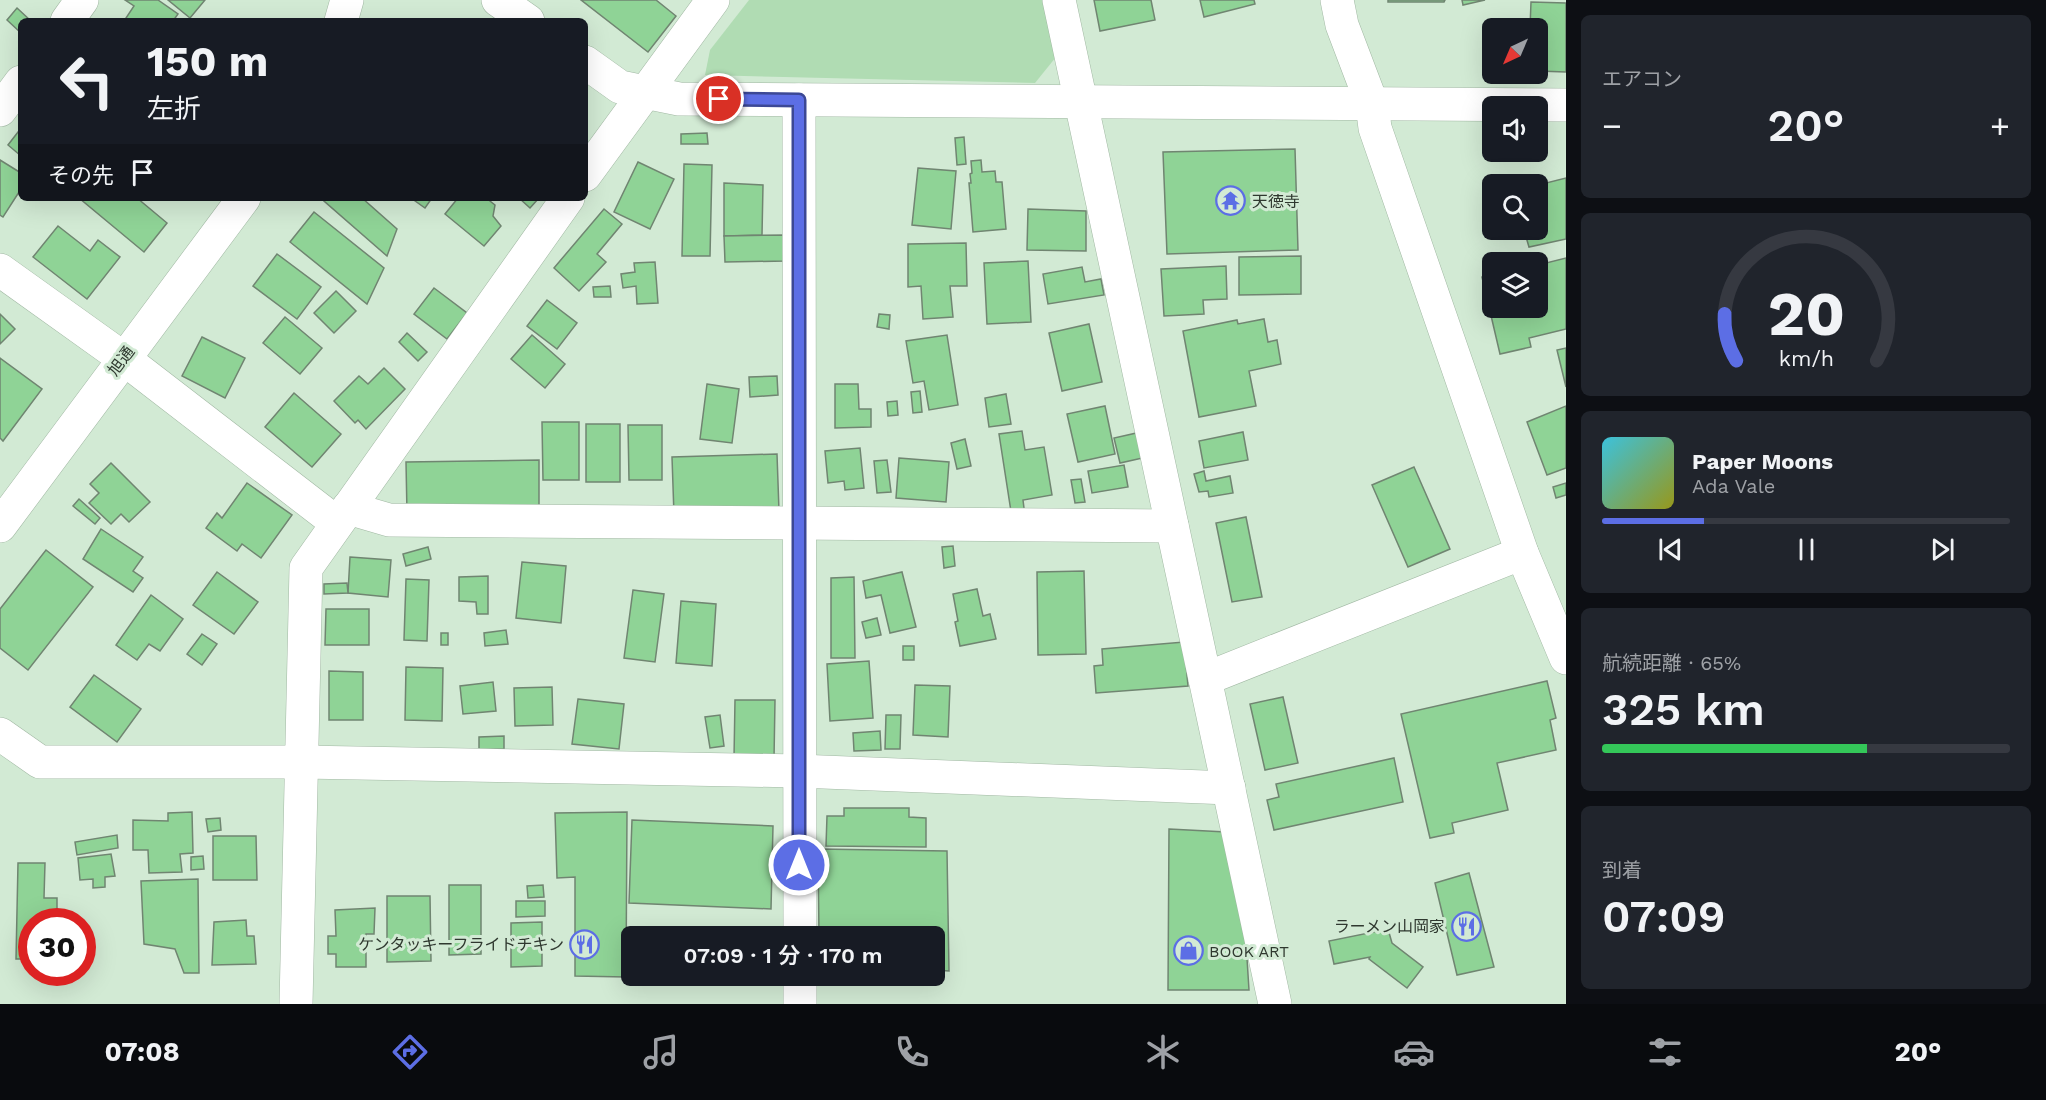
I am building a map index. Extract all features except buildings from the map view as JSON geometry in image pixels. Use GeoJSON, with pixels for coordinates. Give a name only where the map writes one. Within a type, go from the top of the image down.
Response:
{"type":"FeatureCollection","features":[{"type":"Feature","properties":{"kind":"street"},"geometry":{"type":"LineString","coordinates":[[69,18],[82,0]]}},
{"type":"Feature","properties":{"kind":"street"},"geometry":{"type":"LineString","coordinates":[[342,18],[347,0]]}},
{"type":"Feature","properties":{"kind":"street"},"geometry":{"type":"LineString","coordinates":[[498,0],[524,18]]}},
{"type":"Feature","properties":{"kind":"street"},"geometry":{"type":"LineString","coordinates":[[588,171],[713,0]]}},
{"type":"Feature","properties":{"kind":"street"},"geometry":{"type":"LineString","coordinates":[[1059,0],[1275,1004]]}},
{"type":"Feature","properties":{"kind":"street"},"geometry":{"type":"LineString","coordinates":[[1337,0],[1342,25],[1372,104],[1375,128],[1522,553],[1564,645]]}},
{"type":"Feature","properties":{"kind":"street"},"geometry":{"type":"LineString","coordinates":[[588,64],[620,87],[679,99],[1566,105]]}},
{"type":"Feature","properties":{"kind":"street"},"geometry":{"type":"LineString","coordinates":[[0,110],[18,86]]}},
{"type":"Feature","properties":{"kind":"street"},"geometry":{"type":"LineString","coordinates":[[799,100],[800,926]]}},
{"type":"Feature","properties":{"kind":"street","name":"旭通"},"geometry":{"type":"LineString","coordinates":[[0,526],[242,201]]}},
{"type":"Feature","properties":{"kind":"street"},"geometry":{"type":"LineString","coordinates":[[296,1004],[306,568],[566,201]]}},
{"type":"Feature","properties":{"kind":"street"},"geometry":{"type":"LineString","coordinates":[[0,270],[343,516],[389,520],[1172,526]]}},
{"type":"Feature","properties":{"kind":"street"},"geometry":{"type":"LineString","coordinates":[[1205,679],[1522,553]]}},
{"type":"Feature","properties":{"kind":"street"},"geometry":{"type":"LineString","coordinates":[[0,734],[40,762],[302,762],[798,771],[1229,788]]}},
{"type":"Feature","properties":{"kind":"street"},"geometry":{"type":"LineString","coordinates":[[800,986],[800,1004]]}},
{"type":"Feature","properties":{"kind":"green space"},"geometry":{"type":"Polygon","coordinates":[[[749,0],[1043,0],[1056,57],[1035,83],[705,75],[710,50],[749,0]]]}},
{"type":"Feature","properties":{"kind":"place","name":"天徳寺"},"geometry":{"type":"Point","coordinates":[1231,201]}},
{"type":"Feature","properties":{"kind":"place","name":"ラーメン山岡家"},"geometry":{"type":"Point","coordinates":[1466,926]}},
{"type":"Feature","properties":{"kind":"place","name":"ケンタッキーフライドチキン"},"geometry":{"type":"Point","coordinates":[585,944]}},
{"type":"Feature","properties":{"kind":"place","name":"BOOK ART"},"geometry":{"type":"Point","coordinates":[1188,951]}},
{"type":"Feature","properties":{"kind":"route"},"geometry":{"type":"LineString","coordinates":[[719,99],[799,100],[799,865]]}}]}
